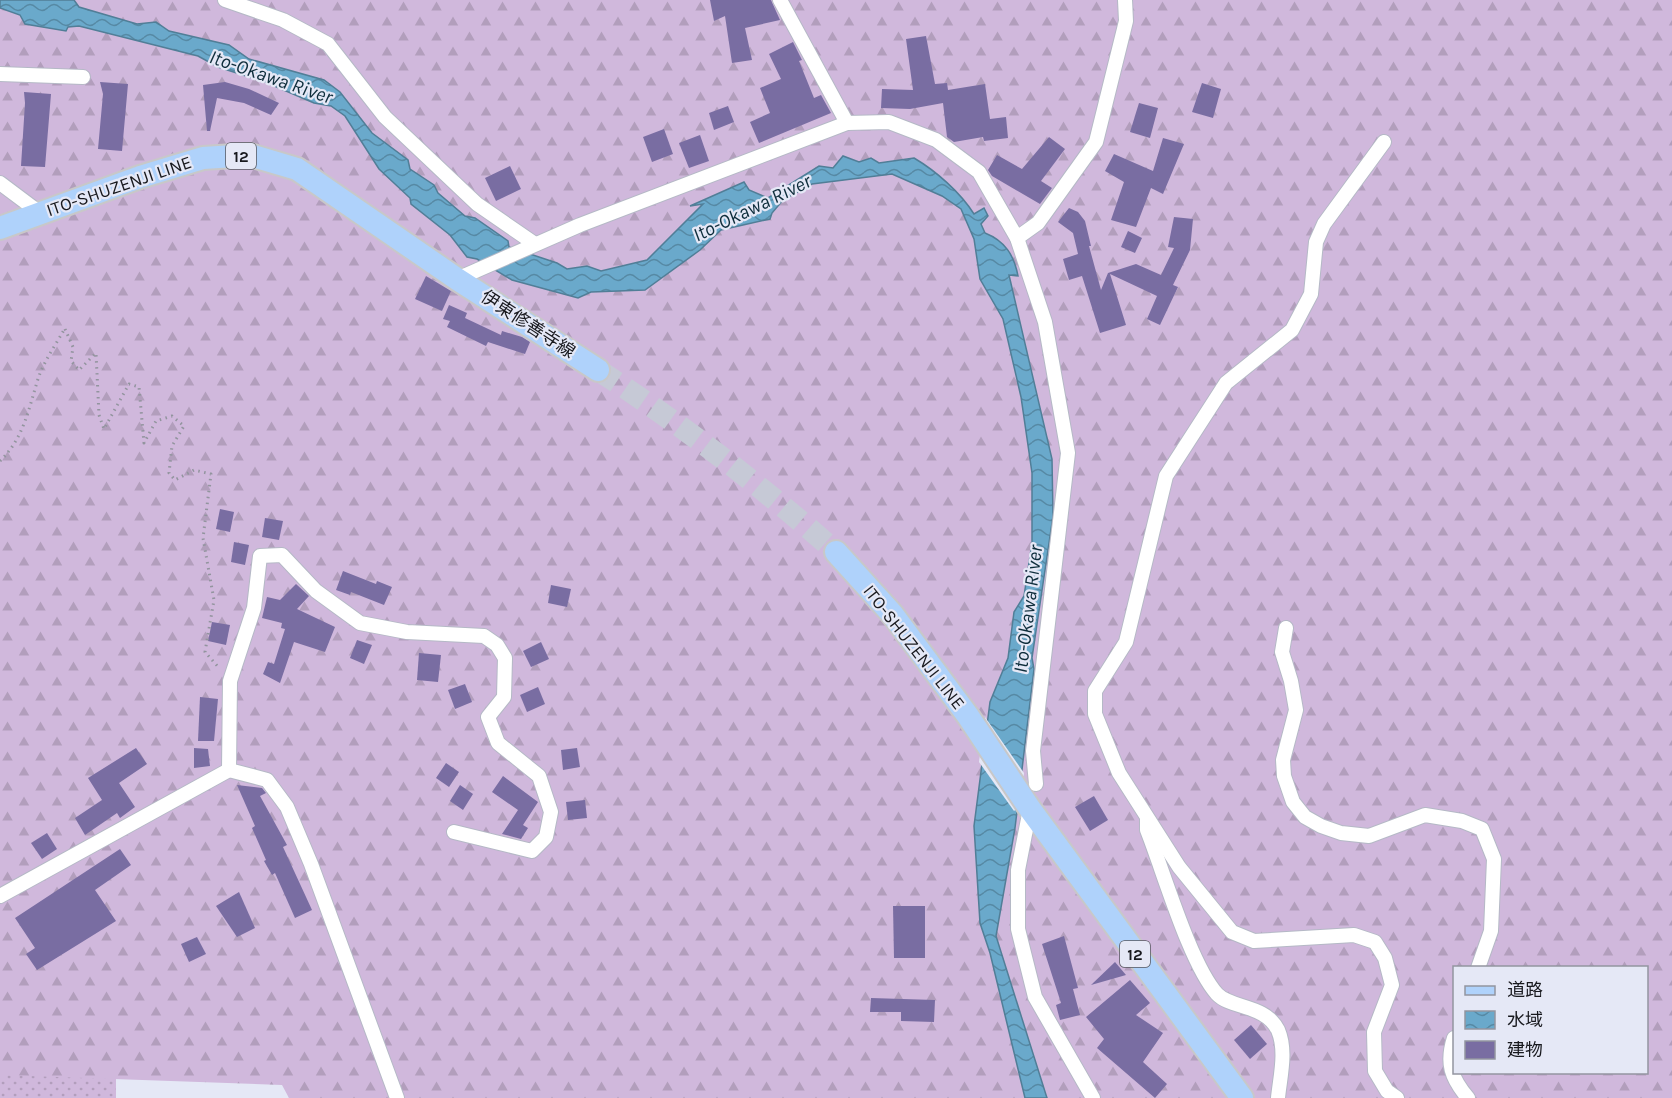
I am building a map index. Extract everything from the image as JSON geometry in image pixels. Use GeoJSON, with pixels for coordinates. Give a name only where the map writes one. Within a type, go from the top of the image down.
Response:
{"type":"FeatureCollection","features":[{"type":"Feature","properties":{"kind":"main road","name":"ITO-SHUZENJI LINE"},"geometry":{"type":"LineString","coordinates":[[0,228],[140,177],[202,158],[250,155],[297,169],[457,279]]}},
{"type":"Feature","properties":{"kind":"main road","name":"伊東修善寺線"},"geometry":{"type":"LineString","coordinates":[[457,279],[598,370]]}},
{"type":"Feature","properties":{"kind":"main road","name":"ITO-SHUZENJI LINE"},"geometry":{"type":"LineString","coordinates":[[836,552],[894,615],[968,716],[1026,786]]}},
{"type":"Feature","properties":{"kind":"main road","name":"12"},"geometry":{"type":"LineString","coordinates":[[1026,786],[1030,809],[1242,1098]]}},
{"type":"Feature","properties":{"kind":"street"},"geometry":{"type":"LineString","coordinates":[[225,0],[283,20],[328,44],[385,117],[477,204],[535,244]]}},
{"type":"Feature","properties":{"kind":"street"},"geometry":{"type":"LineString","coordinates":[[780,0],[847,123]]}},
{"type":"Feature","properties":{"kind":"street"},"geometry":{"type":"LineString","coordinates":[[1017,238],[1038,223],[1096,142],[1126,21],[1125,0]]}},
{"type":"Feature","properties":{"kind":"street"},"geometry":{"type":"LineString","coordinates":[[0,74],[83,77]]}},
{"type":"Feature","properties":{"kind":"street"},"geometry":{"type":"LineString","coordinates":[[457,279],[535,244],[847,123],[889,122],[936,141],[979,172],[1017,238],[1045,322],[1068,453],[1033,751],[1026,786]]}},
{"type":"Feature","properties":{"kind":"street"},"geometry":{"type":"LineString","coordinates":[[1384,142],[1324,224],[1316,242],[1311,294],[1292,330],[1226,383],[1166,476],[1126,642],[1095,691],[1095,714],[1115,763],[1179,867],[1232,932],[1254,941],[1354,935],[1375,942],[1385,957],[1392,985],[1374,1032],[1375,1071],[1387,1091],[1397,1098]]}},
{"type":"Feature","properties":{"kind":"street"},"geometry":{"type":"LineString","coordinates":[[0,183],[40,213]]}},
{"type":"Feature","properties":{"kind":"street"},"geometry":{"type":"LineString","coordinates":[[229,770],[230,681],[254,608],[260,556],[282,555],[316,591],[360,623],[407,632],[484,636],[497,645],[505,658],[504,697],[488,717],[498,742],[539,776],[551,812],[546,837],[532,851],[454,831]]}},
{"type":"Feature","properties":{"kind":"street"},"geometry":{"type":"LineString","coordinates":[[1286,628],[1282,652],[1291,681],[1296,710],[1283,760],[1284,776],[1293,802],[1313,822],[1341,833],[1369,836],[1425,815],[1462,821],[1482,829],[1494,859],[1491,931],[1479,966]]}},
{"type":"Feature","properties":{"kind":"street"},"geometry":{"type":"LineString","coordinates":[[0,896],[229,770],[267,780],[287,807],[311,864],[397,1098]]}},
{"type":"Feature","properties":{"kind":"street"},"geometry":{"type":"LineString","coordinates":[[1030,809],[1018,870],[1018,929],[1035,997],[1093,1098]]}},
{"type":"Feature","properties":{"kind":"street"},"geometry":{"type":"LineString","coordinates":[[1147,813],[1147,830],[1196,957],[1218,995],[1260,1012],[1277,1029],[1283,1048],[1278,1098]]}},
{"type":"Feature","properties":{"kind":"street"},"geometry":{"type":"LineString","coordinates":[[1453,1043],[1449,1053],[1454,1082],[1468,1098]]}},
{"type":"Feature","properties":{"kind":"path"},"geometry":{"type":"LineString","coordinates":[[0,461],[8,453],[30,413],[40,374],[64,329],[73,347],[70,361],[79,369],[96,353],[99,415],[104,429],[129,384],[139,387],[144,443],[156,421],[172,416],[184,426],[172,446],[169,473],[175,480],[194,470],[211,474],[203,538],[214,600],[205,652],[230,681]]}},
{"type":"Feature","properties":{"kind":"green space"},"geometry":{"type":"Polygon","coordinates":[[[0,0],[1672,0],[1672,1098],[289,1098],[282,1085],[0,1075],[0,0]]]}},
{"type":"Feature","properties":{"kind":"green space"},"geometry":{"type":"Polygon","coordinates":[[[0,1070],[116,1073],[116,1098],[0,1098],[0,1070]]]}},
{"type":"Feature","properties":{"kind":"water","name":"Ito-Okawa River"},"geometry":{"type":"Polygon","coordinates":[[[0,0],[74,0],[79,7],[137,24],[156,22],[169,31],[229,45],[249,59],[324,80],[340,92],[372,133],[408,160],[410,169],[434,185],[438,193],[465,216],[475,218],[508,241],[509,247],[557,263],[567,269],[587,266],[601,271],[647,260],[703,204],[690,206],[744,182],[749,190],[768,198],[819,166],[833,168],[843,156],[859,162],[871,158],[879,163],[914,158],[947,183],[974,214],[984,208],[988,216],[981,224],[985,233],[998,240],[1008,250],[1016,268],[1018,276],[1009,275],[1052,459],[1053,516],[1032,658],[1034,669],[1015,828],[996,936],[1047,1098],[1025,1098],[990,953],[980,923],[974,826],[990,702],[1008,658],[1014,612],[1024,596],[1032,543],[1032,473],[1021,397],[1003,319],[980,279],[974,239],[961,209],[942,196],[892,174],[812,184],[783,200],[770,219],[721,230],[700,250],[645,290],[591,292],[578,298],[512,280],[477,259],[467,257],[450,235],[411,204],[410,198],[379,169],[345,116],[331,106],[314,103],[265,82],[218,67],[198,56],[79,26],[68,27],[66,31],[25,24],[20,15],[0,8],[0,0]]]}},
{"type":"Feature","properties":{"kind":"pier"},"geometry":{"type":"Polygon","coordinates":[[[985,717],[1024,773],[1020,806],[1014,811],[979,762],[985,717]]]}},
{"type":"Feature","properties":{"kind":"building"},"geometry":{"type":"Polygon","coordinates":[[[710,0],[771,0],[780,20],[745,28],[752,60],[732,63],[725,16],[714,21],[710,0]]]}},
{"type":"Feature","properties":{"kind":"building"},"geometry":{"type":"Polygon","coordinates":[[[926,36],[935,84],[947,83],[948,90],[985,84],[990,119],[1006,117],[1008,138],[984,141],[983,137],[954,142],[947,137],[943,103],[910,109],[881,108],[882,89],[913,90],[906,39],[926,36]]]}},
{"type":"Feature","properties":{"kind":"building"},"geometry":{"type":"Polygon","coordinates":[[[793,42],[802,60],[799,61],[814,98],[821,95],[831,113],[759,143],[750,122],[770,113],[760,88],[781,79],[769,54],[793,42]]]}},
{"type":"Feature","properties":{"kind":"building"},"geometry":{"type":"Polygon","coordinates":[[[100,82],[128,84],[122,151],[98,149],[103,94],[100,82]]]}},
{"type":"Feature","properties":{"kind":"building"},"geometry":{"type":"Polygon","coordinates":[[[225,82],[249,89],[279,103],[271,115],[244,103],[217,98],[210,131],[207,131],[203,85],[225,82]]]}},
{"type":"Feature","properties":{"kind":"building"},"geometry":{"type":"Polygon","coordinates":[[[1202,83],[1221,89],[1213,118],[1192,112],[1202,83]]]}},
{"type":"Feature","properties":{"kind":"building"},"geometry":{"type":"Polygon","coordinates":[[[24,92],[51,94],[45,167],[21,166],[24,92]]]}},
{"type":"Feature","properties":{"kind":"building"},"geometry":{"type":"Polygon","coordinates":[[[1139,103],[1158,108],[1150,138],[1130,132],[1139,103]]]}},
{"type":"Feature","properties":{"kind":"building"},"geometry":{"type":"Polygon","coordinates":[[[728,106],[734,122],[714,130],[709,113],[728,106]]]}},
{"type":"Feature","properties":{"kind":"building"},"geometry":{"type":"Polygon","coordinates":[[[664,129],[673,154],[652,162],[643,137],[664,129]]]}},
{"type":"Feature","properties":{"kind":"building"},"geometry":{"type":"Polygon","coordinates":[[[700,135],[709,161],[689,168],[679,143],[700,135]]]}},
{"type":"Feature","properties":{"kind":"building"},"geometry":{"type":"Polygon","coordinates":[[[1049,137],[1065,149],[1041,181],[1052,188],[1040,204],[992,176],[988,170],[997,155],[1022,169],[1049,137]]]}},
{"type":"Feature","properties":{"kind":"building"},"geometry":{"type":"Polygon","coordinates":[[[1163,138],[1184,144],[1163,194],[1151,188],[1136,227],[1111,220],[1124,182],[1105,171],[1114,154],[1153,171],[1163,138]]]}},
{"type":"Feature","properties":{"kind":"building"},"geometry":{"type":"Polygon","coordinates":[[[510,166],[521,189],[496,201],[485,178],[510,166]]]}},
{"type":"Feature","properties":{"kind":"building"},"geometry":{"type":"Polygon","coordinates":[[[1069,208],[1078,212],[1085,221],[1101,290],[1108,273],[1136,264],[1161,275],[1174,248],[1168,247],[1174,217],[1193,219],[1190,250],[1173,285],[1178,287],[1160,325],[1147,319],[1157,296],[1110,274],[1126,325],[1100,333],[1082,276],[1069,280],[1063,259],[1078,254],[1073,233],[1058,222],[1069,208]]]}},
{"type":"Feature","properties":{"kind":"building"},"geometry":{"type":"Polygon","coordinates":[[[1128,231],[1142,238],[1135,253],[1121,247],[1128,231]]]}},
{"type":"Feature","properties":{"kind":"building"},"geometry":{"type":"Polygon","coordinates":[[[426,276],[451,291],[442,311],[415,299],[426,276]]]}},
{"type":"Feature","properties":{"kind":"building"},"geometry":{"type":"Polygon","coordinates":[[[449,305],[467,313],[465,318],[501,335],[502,331],[530,342],[525,354],[488,342],[486,346],[447,327],[450,321],[443,319],[449,305]]]}},
{"type":"Feature","properties":{"kind":"building"},"geometry":{"type":"Polygon","coordinates":[[[220,509],[234,512],[230,532],[216,529],[220,509]]]}},
{"type":"Feature","properties":{"kind":"building"},"geometry":{"type":"Polygon","coordinates":[[[265,518],[283,521],[279,540],[262,537],[265,518]]]}},
{"type":"Feature","properties":{"kind":"building"},"geometry":{"type":"Polygon","coordinates":[[[234,542],[249,545],[245,565],[231,562],[234,542]]]}},
{"type":"Feature","properties":{"kind":"building"},"geometry":{"type":"Polygon","coordinates":[[[343,571],[376,584],[377,581],[392,587],[384,605],[351,592],[350,595],[336,590],[343,571]]]}},
{"type":"Feature","properties":{"kind":"building"},"geometry":{"type":"Polygon","coordinates":[[[296,584],[309,596],[297,609],[335,627],[325,652],[294,642],[280,683],[263,674],[268,662],[274,664],[285,629],[281,628],[282,623],[262,618],[267,597],[280,600],[296,584]]]}},
{"type":"Feature","properties":{"kind":"building"},"geometry":{"type":"Polygon","coordinates":[[[551,585],[571,589],[567,607],[548,603],[551,585]]]}},
{"type":"Feature","properties":{"kind":"building"},"geometry":{"type":"Polygon","coordinates":[[[212,622],[230,625],[226,645],[208,641],[212,622]]]}},
{"type":"Feature","properties":{"kind":"building"},"geometry":{"type":"Polygon","coordinates":[[[357,640],[372,645],[364,664],[350,658],[357,640]]]}},
{"type":"Feature","properties":{"kind":"building"},"geometry":{"type":"Polygon","coordinates":[[[541,642],[549,659],[531,667],[523,651],[541,642]]]}},
{"type":"Feature","properties":{"kind":"building"},"geometry":{"type":"Polygon","coordinates":[[[419,653],[441,655],[438,682],[417,680],[419,653]]]}},
{"type":"Feature","properties":{"kind":"building"},"geometry":{"type":"Polygon","coordinates":[[[465,684],[472,702],[455,709],[448,690],[465,684]]]}},
{"type":"Feature","properties":{"kind":"building"},"geometry":{"type":"Polygon","coordinates":[[[538,687],[545,704],[527,712],[520,695],[538,687]]]}},
{"type":"Feature","properties":{"kind":"building"},"geometry":{"type":"Polygon","coordinates":[[[200,697],[218,699],[214,741],[198,741],[200,697]]]}},
{"type":"Feature","properties":{"kind":"building"},"geometry":{"type":"Polygon","coordinates":[[[136,748],[147,764],[119,783],[135,807],[120,818],[117,813],[85,835],[75,818],[102,800],[88,778],[136,748]]]}},
{"type":"Feature","properties":{"kind":"building"},"geometry":{"type":"Polygon","coordinates":[[[194,748],[208,749],[210,766],[194,768],[194,748]]]}},
{"type":"Feature","properties":{"kind":"building"},"geometry":{"type":"Polygon","coordinates":[[[577,748],[580,767],[563,770],[561,750],[577,748]]]}},
{"type":"Feature","properties":{"kind":"building"},"geometry":{"type":"Polygon","coordinates":[[[446,763],[459,772],[449,787],[436,778],[446,763]]]}},
{"type":"Feature","properties":{"kind":"building"},"geometry":{"type":"Polygon","coordinates":[[[503,776],[538,802],[523,825],[528,828],[521,839],[502,834],[518,810],[492,792],[503,776]]]}},
{"type":"Feature","properties":{"kind":"building"},"geometry":{"type":"Polygon","coordinates":[[[237,785],[262,788],[266,793],[260,796],[287,845],[283,847],[312,910],[295,918],[275,873],[272,875],[264,861],[266,860],[252,828],[255,826],[237,785]]]}},
{"type":"Feature","properties":{"kind":"building"},"geometry":{"type":"Polygon","coordinates":[[[460,785],[473,794],[463,810],[450,801],[460,785]]]}},
{"type":"Feature","properties":{"kind":"building"},"geometry":{"type":"Polygon","coordinates":[[[1094,796],[1108,820],[1090,831],[1075,807],[1094,796]]]}},
{"type":"Feature","properties":{"kind":"building"},"geometry":{"type":"Polygon","coordinates":[[[585,800],[587,818],[568,820],[566,802],[585,800]]]}},
{"type":"Feature","properties":{"kind":"building"},"geometry":{"type":"Polygon","coordinates":[[[47,833],[57,849],[42,859],[31,843],[47,833]]]}},
{"type":"Feature","properties":{"kind":"building"},"geometry":{"type":"Polygon","coordinates":[[[120,849],[131,865],[95,890],[116,921],[37,970],[26,954],[35,948],[15,918],[120,849]]]}},
{"type":"Feature","properties":{"kind":"building"},"geometry":{"type":"Polygon","coordinates":[[[239,892],[255,928],[237,937],[216,906],[239,892]]]}},
{"type":"Feature","properties":{"kind":"building"},"geometry":{"type":"Polygon","coordinates":[[[893,906],[925,906],[925,958],[894,958],[893,906]]]}},
{"type":"Feature","properties":{"kind":"building"},"geometry":{"type":"Polygon","coordinates":[[[1064,936],[1078,988],[1073,989],[1080,1015],[1060,1020],[1056,1005],[1061,1003],[1042,944],[1064,936]]]}},
{"type":"Feature","properties":{"kind":"building"},"geometry":{"type":"Polygon","coordinates":[[[197,937],[206,954],[189,962],[181,944],[197,937]]]}},
{"type":"Feature","properties":{"kind":"building"},"geometry":{"type":"Polygon","coordinates":[[[1115,962],[1126,975],[1091,985],[1115,962]]]}},
{"type":"Feature","properties":{"kind":"building"},"geometry":{"type":"Polygon","coordinates":[[[1130,980],[1150,1003],[1136,1015],[1163,1033],[1143,1062],[1167,1084],[1155,1098],[1097,1048],[1104,1039],[1086,1017],[1130,980]]]}},
{"type":"Feature","properties":{"kind":"building"},"geometry":{"type":"Polygon","coordinates":[[[871,998],[935,1000],[934,1022],[901,1021],[901,1012],[870,1012],[871,998]]]}},
{"type":"Feature","properties":{"kind":"building"},"geometry":{"type":"Polygon","coordinates":[[[1251,1025],[1267,1044],[1250,1059],[1234,1040],[1251,1025]]]}},
{"type":"Feature","properties":{"kind":"tunnel"},"geometry":{"type":"LineString","coordinates":[[598,370],[661,412],[720,457],[836,552]]}}]}
